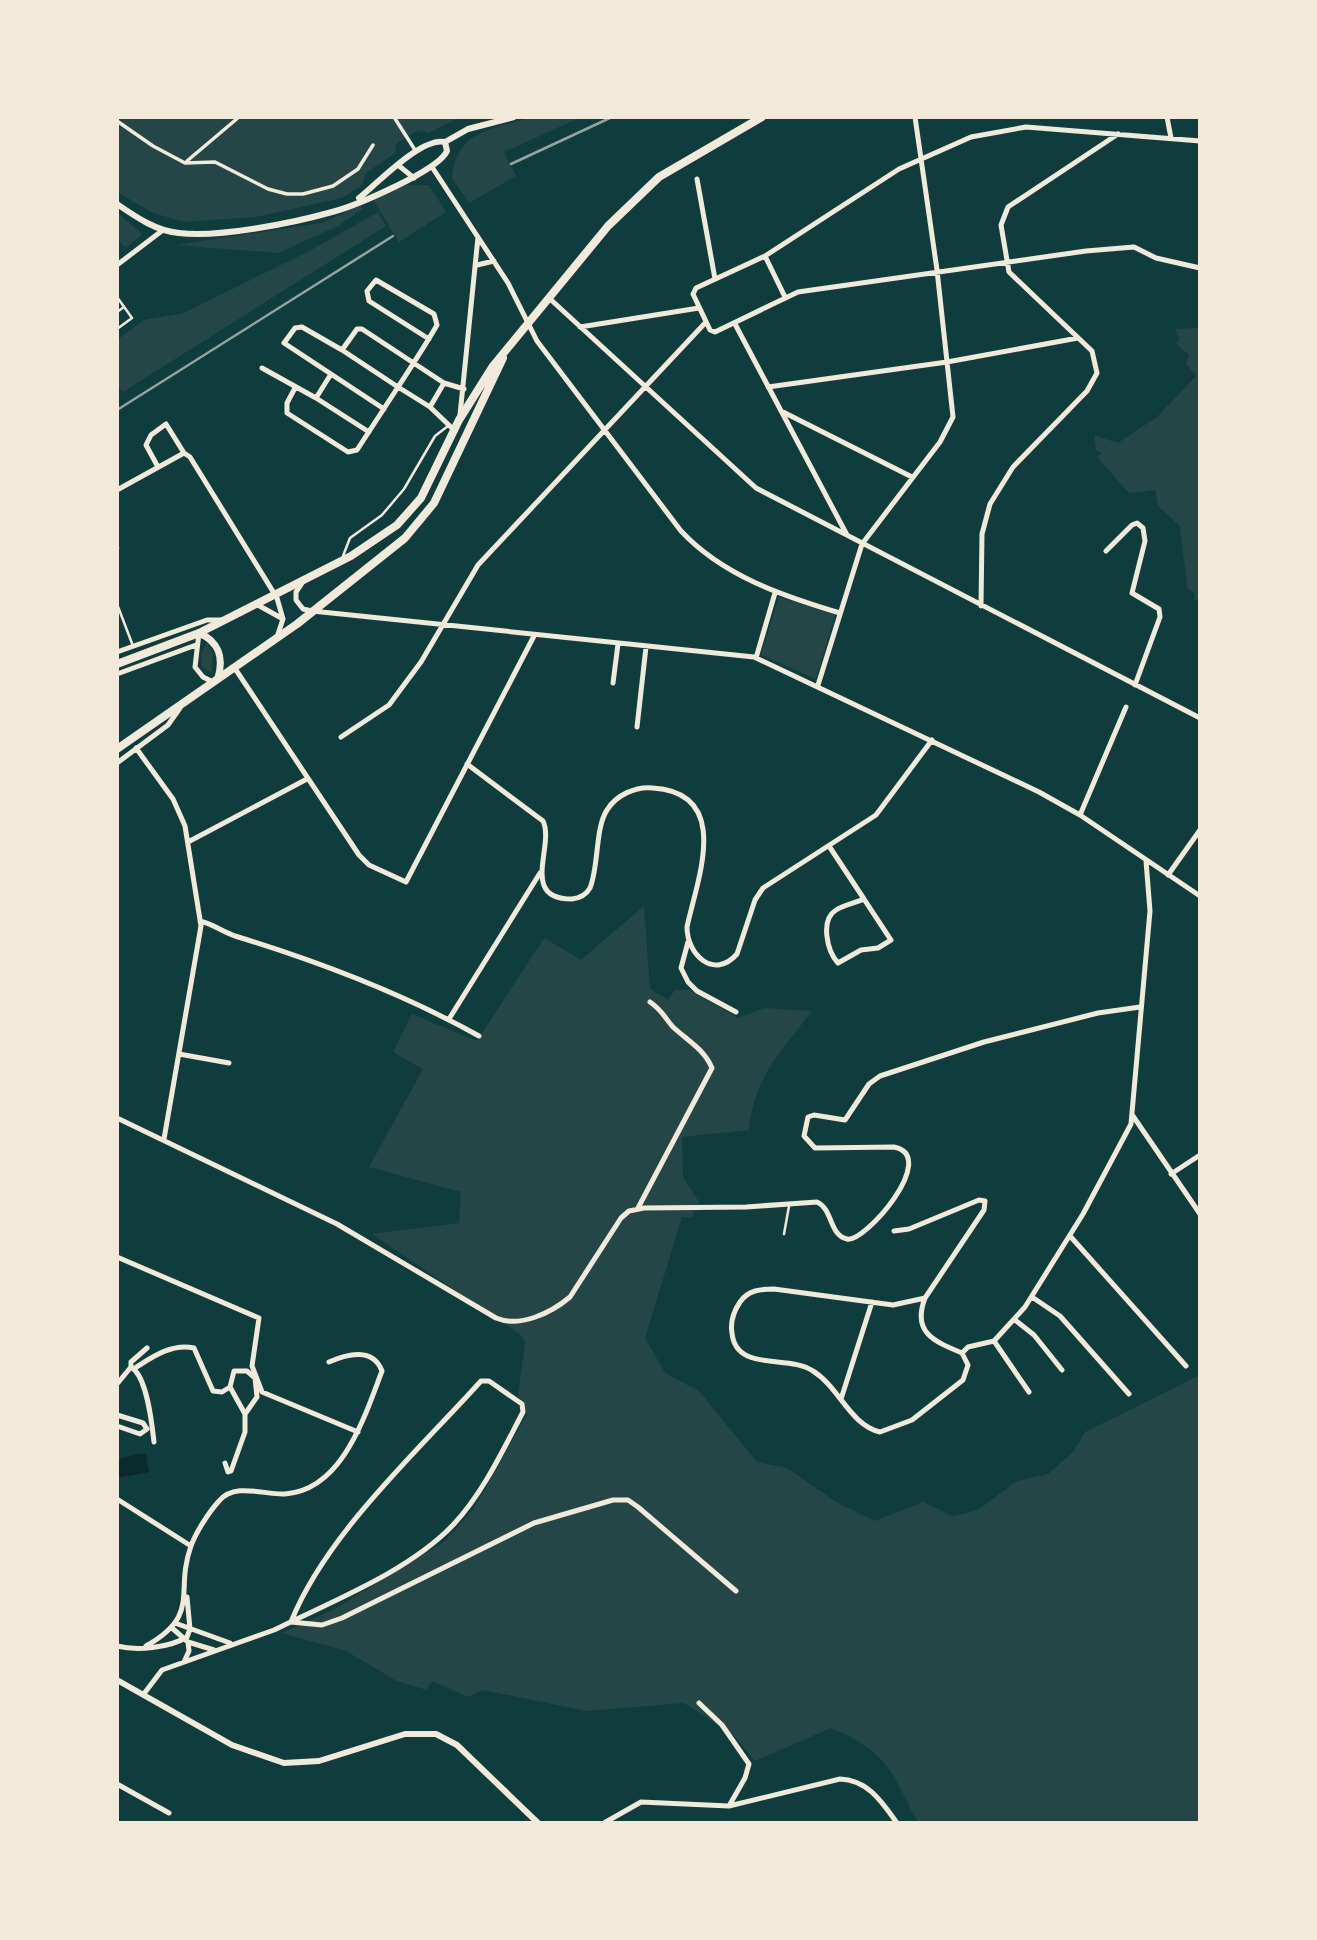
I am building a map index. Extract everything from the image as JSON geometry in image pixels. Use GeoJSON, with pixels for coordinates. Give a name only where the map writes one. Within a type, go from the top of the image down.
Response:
{"type":"FeatureCollection","features":[{"type":"Feature","properties":{"kind":"main road"},"geometry":{"type":"LineString","coordinates":[[117,664],[199,633],[379,539],[414,508],[451,428],[505,351],[608,226],[639,193],[684,161],[762,117]]}},
{"type":"Feature","properties":{"kind":"main road"},"geometry":{"type":"LineString","coordinates":[[117,749],[312,611],[389,552],[426,515],[490,388],[505,351]]}},
{"type":"Feature","properties":{"kind":"main road"},"geometry":{"type":"LineString","coordinates":[[199,633],[214,642],[219,650],[216,680]]}},
{"type":"Feature","properties":{"kind":"street"},"geometry":{"type":"LineString","coordinates":[[185,163],[239,117]]}},
{"type":"Feature","properties":{"kind":"street"},"geometry":{"type":"LineString","coordinates":[[394,117],[416,152]]}},
{"type":"Feature","properties":{"kind":"street"},"geometry":{"type":"LineString","coordinates":[[355,202],[398,165],[430,143],[445,142],[468,129],[514,117]]}},
{"type":"Feature","properties":{"kind":"street"},"geometry":{"type":"LineString","coordinates":[[818,685],[862,544],[951,424],[954,411],[923,158],[915,117]]}},
{"type":"Feature","properties":{"kind":"street"},"geometry":{"type":"LineString","coordinates":[[1167,117],[1171,138]]}},
{"type":"Feature","properties":{"kind":"street"},"geometry":{"type":"LineString","coordinates":[[117,119],[153,146],[185,163],[215,162],[268,189],[287,194],[303,194],[333,186],[358,169],[373,145]]}},
{"type":"Feature","properties":{"kind":"street"},"geometry":{"type":"LineString","coordinates":[[1196,267],[1123,246],[937,270],[785,297],[735,324],[715,331],[706,322],[693,290],[765,256],[899,169],[963,139],[1011,128],[1200,141]]}},
{"type":"Feature","properties":{"kind":"street"},"geometry":{"type":"LineString","coordinates":[[981,606],[982,534],[990,504],[1013,467],[1087,391],[1097,375],[1095,356],[1011,275],[1006,263],[1001,222],[1008,207],[1118,134]]}},
{"type":"Feature","properties":{"kind":"street"},"geometry":{"type":"LineString","coordinates":[[117,204],[163,230],[190,234],[264,226],[331,213],[414,178],[446,154],[445,142]]}},
{"type":"Feature","properties":{"kind":"street"},"geometry":{"type":"LineString","coordinates":[[398,165],[414,178]]}},
{"type":"Feature","properties":{"kind":"street"},"geometry":{"type":"LineString","coordinates":[[432,167],[513,292],[527,324],[604,431],[692,542],[775,593],[840,613]]}},
{"type":"Feature","properties":{"kind":"street"},"geometry":{"type":"LineString","coordinates":[[697,179],[715,279]]}},
{"type":"Feature","properties":{"kind":"street"},"geometry":{"type":"LineString","coordinates":[[117,265],[163,230]]}},
{"type":"Feature","properties":{"kind":"street"},"geometry":{"type":"LineString","coordinates":[[459,420],[478,237]]}},
{"type":"Feature","properties":{"kind":"street"},"geometry":{"type":"LineString","coordinates":[[765,256],[785,297]]}},
{"type":"Feature","properties":{"kind":"street"},"geometry":{"type":"LineString","coordinates":[[477,265],[494,261]]}},
{"type":"Feature","properties":{"kind":"street"},"geometry":{"type":"LineString","coordinates":[[295,388],[287,403],[287,413],[348,452],[357,450],[415,362],[437,326],[434,314],[381,280],[374,281],[367,291],[369,301],[429,339]]}},
{"type":"Feature","properties":{"kind":"street"},"geometry":{"type":"LineString","coordinates":[[549,298],[756,488],[1200,718]]}},
{"type":"Feature","properties":{"kind":"street"},"geometry":{"type":"LineString","coordinates":[[580,327],[699,308]]}},
{"type":"Feature","properties":{"kind":"street"},"geometry":{"type":"LineString","coordinates":[[341,737],[389,705],[421,662],[478,565],[706,322]]}},
{"type":"Feature","properties":{"kind":"street"},"geometry":{"type":"LineString","coordinates":[[735,324],[847,535]]}},
{"type":"Feature","properties":{"kind":"street"},"geometry":{"type":"LineString","coordinates":[[384,409],[284,343],[295,328],[302,327],[342,350],[430,407],[451,428]]}},
{"type":"Feature","properties":{"kind":"street"},"geometry":{"type":"LineString","coordinates":[[342,350],[357,330],[362,330],[444,383],[464,389]]}},
{"type":"Feature","properties":{"kind":"street"},"geometry":{"type":"LineString","coordinates":[[768,387],[947,362],[1078,338]]}},
{"type":"Feature","properties":{"kind":"street"},"geometry":{"type":"LineString","coordinates":[[262,368],[369,432]]}},
{"type":"Feature","properties":{"kind":"street"},"geometry":{"type":"LineString","coordinates":[[316,398],[331,374]]}},
{"type":"Feature","properties":{"kind":"street"},"geometry":{"type":"LineString","coordinates":[[430,407],[444,383]]}},
{"type":"Feature","properties":{"kind":"street"},"geometry":{"type":"LineString","coordinates":[[780,410],[912,477]]}},
{"type":"Feature","properties":{"kind":"street"},"geometry":{"type":"LineString","coordinates":[[158,467],[146,444],[151,435],[166,425],[184,453],[190,457],[274,593],[283,619],[275,639]]}},
{"type":"Feature","properties":{"kind":"street"},"geometry":{"type":"LineString","coordinates":[[117,490],[184,453]]}},
{"type":"Feature","properties":{"kind":"street"},"geometry":{"type":"LineString","coordinates":[[1106,551],[1133,524],[1143,528],[1144,541],[1132,593],[1159,608],[1160,614],[1135,684]]}},
{"type":"Feature","properties":{"kind":"street"},"geometry":{"type":"LineString","coordinates":[[304,580],[296,592],[296,600],[303,609],[312,611],[756,658],[932,740],[1080,815],[1200,896]]}},
{"type":"Feature","properties":{"kind":"street"},"geometry":{"type":"LineString","coordinates":[[756,658],[775,593]]}},
{"type":"Feature","properties":{"kind":"street"},"geometry":{"type":"LineString","coordinates":[[256,604],[283,619]]}},
{"type":"Feature","properties":{"kind":"street"},"geometry":{"type":"LineString","coordinates":[[117,652],[210,619],[225,620]]}},
{"type":"Feature","properties":{"kind":"street"},"geometry":{"type":"LineString","coordinates":[[199,633],[196,645],[197,671],[216,680]]}},
{"type":"Feature","properties":{"kind":"street"},"geometry":{"type":"LineString","coordinates":[[234,667],[364,861],[406,883],[534,636]]}},
{"type":"Feature","properties":{"kind":"street"},"geometry":{"type":"LineString","coordinates":[[613,682],[618,644]]}},
{"type":"Feature","properties":{"kind":"street"},"geometry":{"type":"LineString","coordinates":[[117,674],[196,645]]}},
{"type":"Feature","properties":{"kind":"street"},"geometry":{"type":"LineString","coordinates":[[637,727],[646,647]]}},
{"type":"Feature","properties":{"kind":"street"},"geometry":{"type":"LineString","coordinates":[[117,763],[168,725],[183,704]]}},
{"type":"Feature","properties":{"kind":"street"},"geometry":{"type":"LineString","coordinates":[[1080,815],[1126,707]]}},
{"type":"Feature","properties":{"kind":"street"},"geometry":{"type":"LineString","coordinates":[[688,942],[692,951],[705,961],[716,964],[730,960],[738,950],[761,890],[883,808],[932,740]]}},
{"type":"Feature","properties":{"kind":"street"},"geometry":{"type":"LineString","coordinates":[[136,748],[173,799],[188,842],[200,921],[164,1139]]}},
{"type":"Feature","properties":{"kind":"street"},"geometry":{"type":"LineString","coordinates":[[449,1019],[540,873],[547,835],[543,821],[467,764]]}},
{"type":"Feature","properties":{"kind":"street"},"geometry":{"type":"LineString","coordinates":[[188,842],[307,779]]}},
{"type":"Feature","properties":{"kind":"street"},"geometry":{"type":"LineString","coordinates":[[540,873],[546,888],[556,895],[575,898],[586,894],[593,879],[603,821],[609,807],[621,796],[641,788],[673,792],[692,805],[706,834],[687,927],[688,942],[681,968],[688,982],[736,1012]]}},
{"type":"Feature","properties":{"kind":"street"},"geometry":{"type":"LineString","coordinates":[[1168,875],[1200,830]]}},
{"type":"Feature","properties":{"kind":"street"},"geometry":{"type":"LineString","coordinates":[[829,846],[891,940],[877,948],[861,950],[838,962],[828,939],[828,921],[836,910],[864,900]]}},
{"type":"Feature","properties":{"kind":"street"},"geometry":{"type":"LineString","coordinates":[[962,1353],[968,1347],[994,1341],[1015,1320],[1070,1237],[1125,1137],[1132,1113],[1151,903],[1146,861]]}},
{"type":"Feature","properties":{"kind":"street"},"geometry":{"type":"LineString","coordinates":[[200,921],[309,959],[449,1019],[479,1036]]}},
{"type":"Feature","properties":{"kind":"street"},"geometry":{"type":"LineString","coordinates":[[638,1208],[712,1068],[695,1043],[673,1026],[663,1011],[650,1002]]}},
{"type":"Feature","properties":{"kind":"street"},"geometry":{"type":"LineString","coordinates":[[117,1118],[345,1228],[505,1321],[526,1320],[566,1301],[621,1218],[638,1208],[820,1203],[827,1210],[839,1235],[853,1239],[867,1229],[901,1186],[910,1168],[907,1156],[901,1149],[810,1146],[804,1136],[808,1117],[814,1115],[845,1120],[864,1090],[880,1076],[958,1050],[1098,1013],[1140,1006]]}},
{"type":"Feature","properties":{"kind":"street"},"geometry":{"type":"LineString","coordinates":[[179,1054],[229,1063]]}},
{"type":"Feature","properties":{"kind":"street"},"geometry":{"type":"LineString","coordinates":[[1132,1113],[1137,1125],[1200,1214]]}},
{"type":"Feature","properties":{"kind":"street"},"geometry":{"type":"LineString","coordinates":[[1171,1174],[1200,1154]]}},
{"type":"Feature","properties":{"kind":"street"},"geometry":{"type":"LineString","coordinates":[[894,1231],[908,1229],[979,1200],[985,1201],[981,1215],[925,1298],[919,1314],[923,1329],[934,1339],[962,1353],[968,1365],[963,1380],[912,1420],[880,1433],[863,1425],[841,1399],[808,1368],[790,1362],[759,1360],[742,1353],[733,1340],[733,1318],[744,1297],[762,1289],[896,1305],[925,1298]]}},
{"type":"Feature","properties":{"kind":"street"},"geometry":{"type":"LineString","coordinates":[[1070,1237],[1186,1366]]}},
{"type":"Feature","properties":{"kind":"street"},"geometry":{"type":"LineString","coordinates":[[117,1257],[259,1318],[252,1366],[262,1392],[358,1432]]}},
{"type":"Feature","properties":{"kind":"street"},"geometry":{"type":"LineString","coordinates":[[1032,1297],[1060,1316],[1129,1394]]}},
{"type":"Feature","properties":{"kind":"street"},"geometry":{"type":"LineString","coordinates":[[841,1399],[872,1302]]}},
{"type":"Feature","properties":{"kind":"street"},"geometry":{"type":"LineString","coordinates":[[1015,1320],[1034,1335],[1062,1370]]}},
{"type":"Feature","properties":{"kind":"street"},"geometry":{"type":"LineString","coordinates":[[994,1341],[1029,1392]]}},
{"type":"Feature","properties":{"kind":"street"},"geometry":{"type":"LineString","coordinates":[[117,1384],[133,1367],[169,1349],[190,1346],[194,1348],[214,1391],[222,1392],[230,1387],[234,1371],[247,1371],[255,1378],[257,1397],[246,1414],[245,1432],[231,1471],[228,1472],[225,1464]]}},
{"type":"Feature","properties":{"kind":"street"},"geometry":{"type":"LineString","coordinates":[[147,1348],[131,1362],[149,1407],[154,1442]]}},
{"type":"Feature","properties":{"kind":"street"},"geometry":{"type":"LineString","coordinates":[[186,1641],[190,1629],[186,1592],[191,1546],[225,1496],[237,1491],[285,1494],[307,1487],[335,1465],[358,1432],[383,1371],[380,1364],[359,1353],[329,1362]]}},
{"type":"Feature","properties":{"kind":"street"},"geometry":{"type":"LineString","coordinates":[[143,1695],[160,1671],[291,1622],[387,1574],[451,1527],[489,1473],[523,1413],[522,1404],[489,1381],[481,1381],[340,1540],[307,1588],[291,1622]]}},
{"type":"Feature","properties":{"kind":"street"},"geometry":{"type":"LineString","coordinates":[[230,1387],[246,1414]]}},
{"type":"Feature","properties":{"kind":"street"},"geometry":{"type":"LineString","coordinates":[[117,1415],[143,1423],[147,1429],[140,1434],[117,1426]]}},
{"type":"Feature","properties":{"kind":"street"},"geometry":{"type":"LineString","coordinates":[[117,1499],[191,1546]]}},
{"type":"Feature","properties":{"kind":"street"},"geometry":{"type":"LineString","coordinates":[[291,1622],[322,1625],[342,1618],[534,1523],[619,1499],[638,1507],[736,1591]]}},
{"type":"Feature","properties":{"kind":"street"},"geometry":{"type":"LineString","coordinates":[[146,1646],[174,1626],[186,1592]]}},
{"type":"Feature","properties":{"kind":"street"},"geometry":{"type":"LineString","coordinates":[[174,1626],[233,1644]]}},
{"type":"Feature","properties":{"kind":"street"},"geometry":{"type":"LineString","coordinates":[[174,1626],[186,1641],[189,1651],[183,1663]]}},
{"type":"Feature","properties":{"kind":"street"},"geometry":{"type":"LineString","coordinates":[[117,1646],[131,1648],[186,1641],[214,1650]]}},
{"type":"Feature","properties":{"kind":"street"},"geometry":{"type":"LineString","coordinates":[[117,1680],[247,1752],[284,1763],[319,1761],[405,1734],[436,1734],[457,1745],[538,1823]]}},
{"type":"Feature","properties":{"kind":"street"},"geometry":{"type":"LineString","coordinates":[[699,1703],[722,1725],[749,1764],[729,1806]]}},
{"type":"Feature","properties":{"kind":"street"},"geometry":{"type":"LineString","coordinates":[[604,1823],[641,1802],[729,1806],[798,1787],[844,1779],[859,1783],[875,1794],[897,1823]]}},
{"type":"Feature","properties":{"kind":"street"},"geometry":{"type":"LineString","coordinates":[[117,1784],[169,1813]]}},
{"type":"Feature","properties":{"kind":"lane"},"geometry":{"type":"LineString","coordinates":[[117,296],[132,318],[117,330]]}},
{"type":"Feature","properties":{"kind":"lane"},"geometry":{"type":"LineString","coordinates":[[117,312],[124,307]]}},
{"type":"Feature","properties":{"kind":"lane"},"geometry":{"type":"LineString","coordinates":[[341,561],[349,540],[389,508],[404,489],[435,436],[451,428]]}},
{"type":"Feature","properties":{"kind":"lane"},"geometry":{"type":"LineString","coordinates":[[117,604],[133,646]]}},
{"type":"Feature","properties":{"kind":"lane"},"geometry":{"type":"LineString","coordinates":[[784,1234],[790,1203]]}},
{"type":"Feature","properties":{"kind":"shaded area"},"geometry":{"type":"Polygon","coordinates":[[[117,117],[460,117],[429,133],[418,130],[396,144],[395,153],[366,173],[362,185],[342,198],[256,217],[184,222],[153,213],[117,192],[117,117]]]}},
{"type":"Feature","properties":{"kind":"shaded area"},"geometry":{"type":"Polygon","coordinates":[[[531,117],[581,117],[504,152],[516,176],[469,203],[452,178],[461,150],[479,134],[531,117]]]}},
{"type":"Feature","properties":{"kind":"shaded area"},"geometry":{"type":"Polygon","coordinates":[[[406,185],[429,185],[446,212],[399,242],[372,198],[406,185]]]}},
{"type":"Feature","properties":{"kind":"shaded area"},"geometry":{"type":"Polygon","coordinates":[[[360,206],[363,209],[338,226],[278,253],[176,245],[321,223],[360,206]]]}},
{"type":"Feature","properties":{"kind":"shaded area"},"geometry":{"type":"Polygon","coordinates":[[[117,212],[142,234],[126,248],[117,239],[117,212]]]}},
{"type":"Feature","properties":{"kind":"shaded area"},"geometry":{"type":"Polygon","coordinates":[[[378,212],[386,226],[123,392],[117,386],[117,340],[144,320],[184,313],[313,249],[378,212]]]}},
{"type":"Feature","properties":{"kind":"shaded area"},"geometry":{"type":"Polygon","coordinates":[[[1200,328],[1200,598],[1194,601],[1195,594],[1187,587],[1180,526],[1158,506],[1155,490],[1129,493],[1097,457],[1102,453],[1096,450],[1094,435],[1118,443],[1157,417],[1196,376],[1186,364],[1189,355],[1176,344],[1179,338],[1175,329],[1200,328]]]}},
{"type":"Feature","properties":{"kind":"shaded area"},"geometry":{"type":"Polygon","coordinates":[[[779,597],[835,615],[816,679],[761,655],[779,597]]]}},
{"type":"Feature","properties":{"kind":"shaded area"},"geometry":{"type":"Polygon","coordinates":[[[207,643],[213,653],[212,673],[202,667],[201,653],[207,643]]]}},
{"type":"Feature","properties":{"kind":"shaded area"},"geometry":{"type":"Polygon","coordinates":[[[644,906],[650,989],[668,1000],[675,990],[689,990],[738,1018],[764,1008],[812,1011],[763,1080],[752,1111],[749,1130],[682,1137],[683,1177],[699,1202],[692,1217],[682,1217],[645,1338],[665,1373],[699,1391],[757,1462],[787,1468],[836,1502],[875,1521],[923,1502],[953,1516],[978,1510],[1017,1481],[1048,1474],[1073,1452],[1085,1432],[1200,1375],[1200,1823],[918,1823],[901,1789],[877,1755],[831,1728],[755,1761],[733,1735],[684,1703],[586,1711],[483,1690],[468,1697],[432,1681],[427,1690],[397,1681],[346,1651],[282,1633],[333,1610],[444,1542],[475,1507],[527,1414],[518,1396],[525,1342],[520,1334],[372,1234],[459,1223],[461,1192],[369,1167],[423,1069],[393,1052],[412,1014],[477,1041],[544,938],[581,960],[644,906]]]}},
{"type":"Feature","properties":{"kind":"shaded area"},"geometry":{"type":"Polygon","coordinates":[[[146,1454],[149,1472],[117,1478],[117,1460],[146,1454]]]}},
{"type":"Feature","properties":{"kind":"railway"},"geometry":{"type":"LineString","coordinates":[[511,164],[612,117]]}},
{"type":"Feature","properties":{"kind":"railway"},"geometry":{"type":"LineString","coordinates":[[117,410],[393,236]]}}]}
